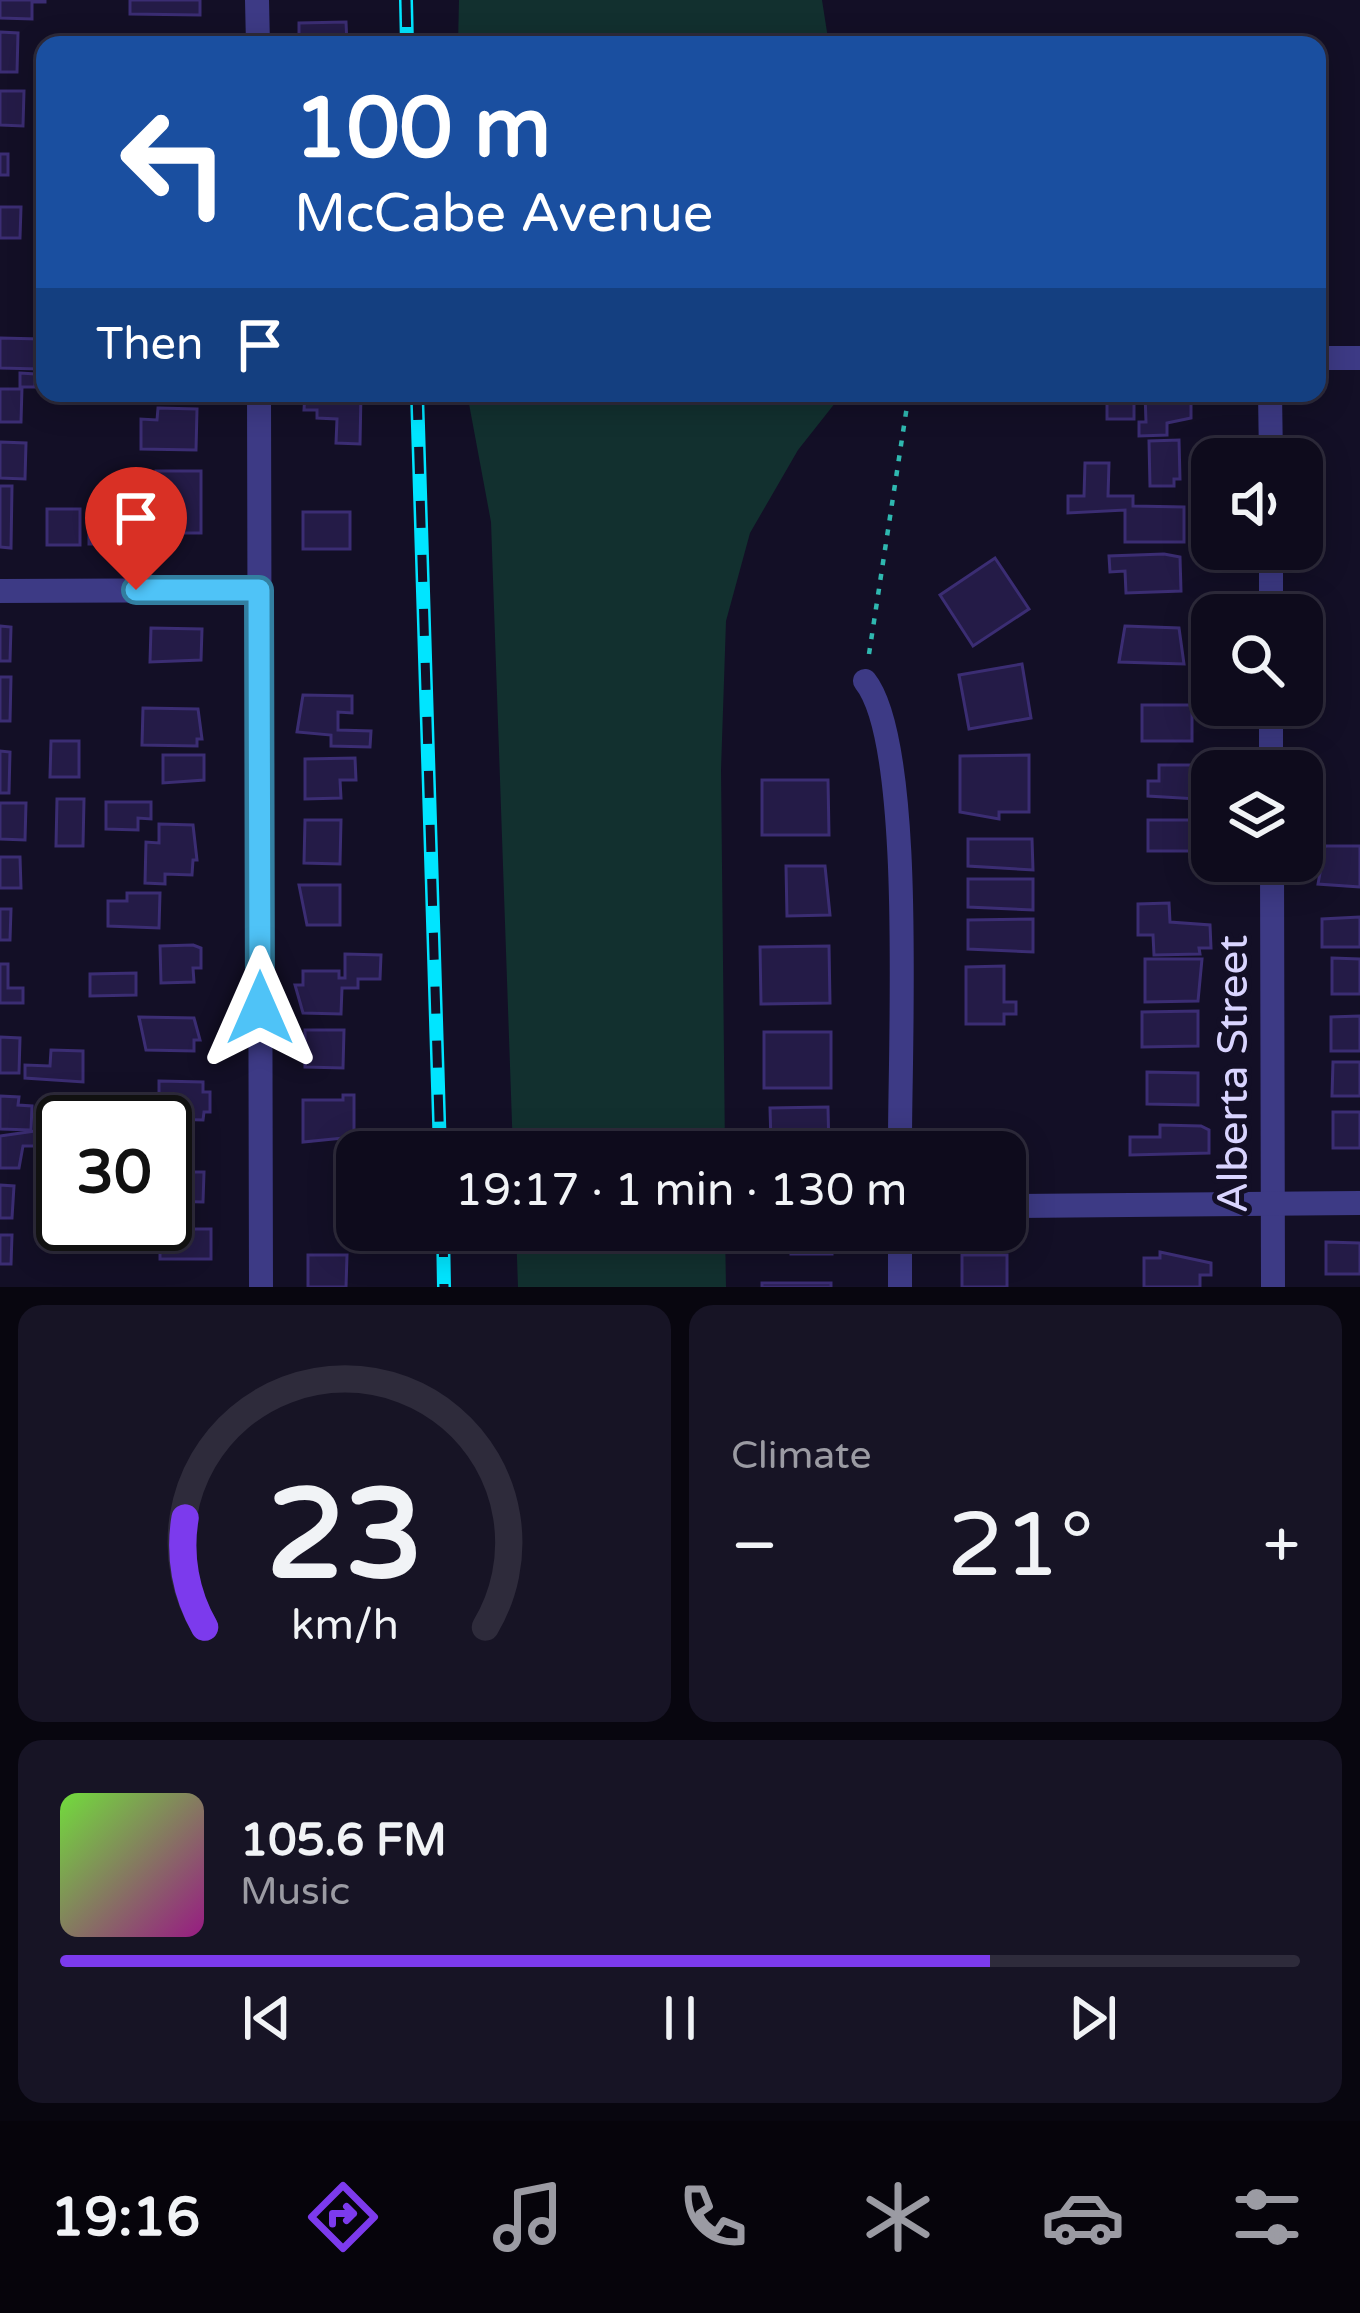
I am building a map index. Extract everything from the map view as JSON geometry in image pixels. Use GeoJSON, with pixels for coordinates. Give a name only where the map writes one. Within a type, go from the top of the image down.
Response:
{"type":"FeatureCollection","features":[{"type":"Feature","properties":{"kind":"street"},"geometry":{"type":"LineString","coordinates":[[257,0],[257,36]]}},
{"type":"Feature","properties":{"kind":"street"},"geometry":{"type":"LineString","coordinates":[[1326,358],[1360,358]]}},
{"type":"Feature","properties":{"kind":"street"},"geometry":{"type":"LineString","coordinates":[[259,402],[261,1287]]}},
{"type":"Feature","properties":{"kind":"street"},"geometry":{"type":"LineString","coordinates":[[1270,402],[1270,438]]}},
{"type":"Feature","properties":{"kind":"street"},"geometry":{"type":"LineString","coordinates":[[0,591],[259,590]]}},
{"type":"Feature","properties":{"kind":"street"},"geometry":{"type":"LineString","coordinates":[[865,682],[880,700],[895,773],[900,1131]]}},
{"type":"Feature","properties":{"kind":"street","name":"Alberta Street"},"geometry":{"type":"LineString","coordinates":[[1271,882],[1273,1287]]}},
{"type":"Feature","properties":{"kind":"street"},"geometry":{"type":"LineString","coordinates":[[1026,1206],[1360,1203]]}},
{"type":"Feature","properties":{"kind":"street"},"geometry":{"type":"LineString","coordinates":[[900,1251],[900,1287]]}},
{"type":"Feature","properties":{"kind":"path"},"geometry":{"type":"LineString","coordinates":[[865,682],[908,402]]}},
{"type":"Feature","properties":{"kind":"green space"},"geometry":{"type":"Polygon","coordinates":[[[459,0],[822,0],[828,36],[458,36],[459,0]]]}},
{"type":"Feature","properties":{"kind":"green space"},"geometry":{"type":"Polygon","coordinates":[[[469,402],[836,402],[798,450],[750,533],[726,621],[721,770],[725,1131],[512,1131],[491,522],[469,402]]]}},
{"type":"Feature","properties":{"kind":"green space"},"geometry":{"type":"Polygon","coordinates":[[[517,1251],[725,1251],[726,1287],[518,1287],[517,1251]]]}},
{"type":"Feature","properties":{"kind":"building"},"geometry":{"type":"Polygon","coordinates":[[[0,0],[45,2],[32,2],[32,19],[0,18],[0,0]]]}},
{"type":"Feature","properties":{"kind":"building"},"geometry":{"type":"Polygon","coordinates":[[[130,0],[200,0],[200,15],[130,14],[130,0]]]}},
{"type":"Feature","properties":{"kind":"building"},"geometry":{"type":"Polygon","coordinates":[[[346,22],[347,36],[299,36],[299,23],[346,22]]]}},
{"type":"Feature","properties":{"kind":"building"},"geometry":{"type":"Polygon","coordinates":[[[0,32],[18,33],[17,72],[0,72],[0,32]]]}},
{"type":"Feature","properties":{"kind":"building"},"geometry":{"type":"Polygon","coordinates":[[[0,91],[24,91],[23,126],[0,125],[0,91]]]}},
{"type":"Feature","properties":{"kind":"building"},"geometry":{"type":"Polygon","coordinates":[[[0,154],[8,154],[8,175],[0,175],[0,154]]]}},
{"type":"Feature","properties":{"kind":"building"},"geometry":{"type":"Polygon","coordinates":[[[0,207],[21,207],[20,238],[0,238],[0,207]]]}},
{"type":"Feature","properties":{"kind":"building"},"geometry":{"type":"Polygon","coordinates":[[[0,338],[36,339],[36,369],[0,368],[0,338]]]}},
{"type":"Feature","properties":{"kind":"building"},"geometry":{"type":"Polygon","coordinates":[[[20,373],[35,374],[35,387],[22,387],[21,422],[0,422],[0,389],[20,389],[20,373]]]}},
{"type":"Feature","properties":{"kind":"building"},"geometry":{"type":"Polygon","coordinates":[[[304,402],[361,402],[360,444],[336,443],[337,419],[317,418],[317,410],[304,410],[304,402]]]}},
{"type":"Feature","properties":{"kind":"building"},"geometry":{"type":"Polygon","coordinates":[[[1107,402],[1134,402],[1134,419],[1107,419],[1107,402]]]}},
{"type":"Feature","properties":{"kind":"building"},"geometry":{"type":"Polygon","coordinates":[[[1145,402],[1191,402],[1191,418],[1167,423],[1167,435],[1139,436],[1139,422],[1146,422],[1145,402]]]}},
{"type":"Feature","properties":{"kind":"building"},"geometry":{"type":"Polygon","coordinates":[[[158,408],[197,409],[196,450],[141,449],[141,419],[157,420],[158,408]]]}},
{"type":"Feature","properties":{"kind":"building"},"geometry":{"type":"Polygon","coordinates":[[[1179,440],[1180,479],[1174,479],[1174,486],[1150,486],[1149,441],[1179,440]]]}},
{"type":"Feature","properties":{"kind":"building"},"geometry":{"type":"Polygon","coordinates":[[[0,442],[26,443],[25,479],[0,478],[0,442]]]}},
{"type":"Feature","properties":{"kind":"building"},"geometry":{"type":"Polygon","coordinates":[[[1085,463],[1109,463],[1108,496],[1133,496],[1133,506],[1184,507],[1184,542],[1125,542],[1125,510],[1068,513],[1068,496],[1084,496],[1085,463]]]}},
{"type":"Feature","properties":{"kind":"building"},"geometry":{"type":"Polygon","coordinates":[[[156,471],[201,471],[201,533],[152,533],[156,471]]]}},
{"type":"Feature","properties":{"kind":"building"},"geometry":{"type":"Polygon","coordinates":[[[0,486],[12,486],[11,548],[0,547],[0,486]]]}},
{"type":"Feature","properties":{"kind":"building"},"geometry":{"type":"Polygon","coordinates":[[[47,509],[80,509],[80,545],[47,545],[47,509]]]}},
{"type":"Feature","properties":{"kind":"building"},"geometry":{"type":"Polygon","coordinates":[[[122,509],[122,544],[89,544],[89,510],[122,509]]]}},
{"type":"Feature","properties":{"kind":"building"},"geometry":{"type":"Polygon","coordinates":[[[303,512],[350,512],[350,549],[303,549],[303,512]]]}},
{"type":"Feature","properties":{"kind":"building"},"geometry":{"type":"Polygon","coordinates":[[[1109,556],[1180,557],[1181,591],[1126,593],[1125,571],[1110,572],[1109,556]]]}},
{"type":"Feature","properties":{"kind":"building"},"geometry":{"type":"Polygon","coordinates":[[[995,558],[1029,609],[973,646],[940,595],[995,558]]]}},
{"type":"Feature","properties":{"kind":"building"},"geometry":{"type":"Polygon","coordinates":[[[0,626],[11,627],[10,661],[0,661],[0,626]]]}},
{"type":"Feature","properties":{"kind":"building"},"geometry":{"type":"Polygon","coordinates":[[[1125,626],[1179,628],[1184,664],[1119,662],[1125,626]]]}},
{"type":"Feature","properties":{"kind":"building"},"geometry":{"type":"Polygon","coordinates":[[[151,628],[202,629],[201,660],[150,662],[151,628]]]}},
{"type":"Feature","properties":{"kind":"building"},"geometry":{"type":"Polygon","coordinates":[[[1022,664],[1031,718],[969,729],[959,675],[1022,664]]]}},
{"type":"Feature","properties":{"kind":"building"},"geometry":{"type":"Polygon","coordinates":[[[0,677],[11,677],[10,721],[0,721],[0,677]]]}},
{"type":"Feature","properties":{"kind":"building"},"geometry":{"type":"Polygon","coordinates":[[[303,695],[352,696],[352,713],[338,712],[338,730],[371,731],[370,747],[331,746],[331,735],[297,732],[303,695]]]}},
{"type":"Feature","properties":{"kind":"building"},"geometry":{"type":"Polygon","coordinates":[[[1142,705],[1191,705],[1192,741],[1142,741],[1142,705]]]}},
{"type":"Feature","properties":{"kind":"building"},"geometry":{"type":"Polygon","coordinates":[[[143,708],[198,709],[202,739],[197,739],[197,746],[142,745],[143,708]]]}},
{"type":"Feature","properties":{"kind":"building"},"geometry":{"type":"Polygon","coordinates":[[[51,741],[79,741],[79,777],[50,777],[51,741]]]}},
{"type":"Feature","properties":{"kind":"building"},"geometry":{"type":"Polygon","coordinates":[[[0,751],[10,752],[9,793],[0,793],[0,751]]]}},
{"type":"Feature","properties":{"kind":"building"},"geometry":{"type":"Polygon","coordinates":[[[163,755],[204,755],[204,780],[163,783],[163,755]]]}},
{"type":"Feature","properties":{"kind":"building"},"geometry":{"type":"Polygon","coordinates":[[[1029,755],[1029,812],[999,812],[999,819],[960,812],[960,756],[1029,755]]]}},
{"type":"Feature","properties":{"kind":"building"},"geometry":{"type":"Polygon","coordinates":[[[355,758],[356,780],[340,780],[341,798],[305,799],[305,759],[355,758]]]}},
{"type":"Feature","properties":{"kind":"building"},"geometry":{"type":"Polygon","coordinates":[[[1159,765],[1191,765],[1191,799],[1148,796],[1148,781],[1159,781],[1159,765]]]}},
{"type":"Feature","properties":{"kind":"building"},"geometry":{"type":"Polygon","coordinates":[[[762,780],[828,780],[829,835],[762,835],[762,780]]]}},
{"type":"Feature","properties":{"kind":"building"},"geometry":{"type":"Polygon","coordinates":[[[57,799],[84,799],[83,846],[56,846],[57,799]]]}},
{"type":"Feature","properties":{"kind":"building"},"geometry":{"type":"Polygon","coordinates":[[[106,802],[151,802],[151,819],[138,818],[138,830],[106,829],[106,802]]]}},
{"type":"Feature","properties":{"kind":"building"},"geometry":{"type":"Polygon","coordinates":[[[0,803],[26,803],[25,840],[0,839],[0,803]]]}},
{"type":"Feature","properties":{"kind":"building"},"geometry":{"type":"Polygon","coordinates":[[[305,820],[341,820],[340,864],[304,863],[305,820]]]}},
{"type":"Feature","properties":{"kind":"building"},"geometry":{"type":"Polygon","coordinates":[[[1148,820],[1191,820],[1191,851],[1148,851],[1148,820]]]}},
{"type":"Feature","properties":{"kind":"building"},"geometry":{"type":"Polygon","coordinates":[[[159,824],[193,825],[197,860],[193,860],[192,875],[165,874],[165,884],[145,883],[146,842],[159,843],[159,824]]]}},
{"type":"Feature","properties":{"kind":"building"},"geometry":{"type":"Polygon","coordinates":[[[968,839],[1032,839],[1033,870],[968,866],[968,839]]]}},
{"type":"Feature","properties":{"kind":"building"},"geometry":{"type":"Polygon","coordinates":[[[1325,846],[1360,846],[1360,887],[1318,884],[1323,882],[1325,846]]]}},
{"type":"Feature","properties":{"kind":"building"},"geometry":{"type":"Polygon","coordinates":[[[0,857],[20,857],[21,888],[0,888],[0,857]]]}},
{"type":"Feature","properties":{"kind":"building"},"geometry":{"type":"Polygon","coordinates":[[[786,866],[825,866],[830,915],[787,916],[786,866]]]}},
{"type":"Feature","properties":{"kind":"building"},"geometry":{"type":"Polygon","coordinates":[[[968,879],[1033,879],[1033,910],[968,907],[968,879]]]}},
{"type":"Feature","properties":{"kind":"building"},"geometry":{"type":"Polygon","coordinates":[[[299,885],[340,885],[340,925],[307,925],[299,885]]]}},
{"type":"Feature","properties":{"kind":"building"},"geometry":{"type":"Polygon","coordinates":[[[127,893],[160,893],[159,928],[108,926],[108,901],[127,901],[127,893]]]}},
{"type":"Feature","properties":{"kind":"building"},"geometry":{"type":"Polygon","coordinates":[[[1169,903],[1170,922],[1210,925],[1211,948],[1199,948],[1200,954],[1154,955],[1153,935],[1138,935],[1138,904],[1169,903]]]}},
{"type":"Feature","properties":{"kind":"building"},"geometry":{"type":"Polygon","coordinates":[[[0,909],[11,909],[10,940],[0,940],[0,909]]]}},
{"type":"Feature","properties":{"kind":"building"},"geometry":{"type":"Polygon","coordinates":[[[1360,917],[1360,947],[1322,947],[1322,919],[1360,917]]]}},
{"type":"Feature","properties":{"kind":"building"},"geometry":{"type":"Polygon","coordinates":[[[1033,919],[1033,952],[968,949],[968,920],[1033,919]]]}},
{"type":"Feature","properties":{"kind":"building"},"geometry":{"type":"Polygon","coordinates":[[[160,946],[201,948],[201,968],[193,968],[194,982],[161,983],[160,946]]]}},
{"type":"Feature","properties":{"kind":"building"},"geometry":{"type":"Polygon","coordinates":[[[829,946],[830,1003],[761,1004],[760,947],[829,946]]]}},
{"type":"Feature","properties":{"kind":"building"},"geometry":{"type":"Polygon","coordinates":[[[345,954],[381,955],[380,979],[358,979],[358,988],[342,988],[341,1014],[303,1013],[295,985],[303,985],[303,971],[339,971],[339,978],[345,978],[345,954]]]}},
{"type":"Feature","properties":{"kind":"building"},"geometry":{"type":"Polygon","coordinates":[[[1332,958],[1360,959],[1360,994],[1332,994],[1332,958]]]}},
{"type":"Feature","properties":{"kind":"building"},"geometry":{"type":"Polygon","coordinates":[[[1145,959],[1202,959],[1198,1001],[1145,1002],[1145,959]]]}},
{"type":"Feature","properties":{"kind":"building"},"geometry":{"type":"Polygon","coordinates":[[[0,964],[8,964],[8,988],[23,988],[23,1003],[0,1003],[0,964]]]}},
{"type":"Feature","properties":{"kind":"building"},"geometry":{"type":"Polygon","coordinates":[[[1004,966],[1004,1002],[1016,1002],[1016,1014],[1004,1014],[1004,1024],[966,1024],[966,967],[1004,966]]]}},
{"type":"Feature","properties":{"kind":"building"},"geometry":{"type":"Polygon","coordinates":[[[136,973],[136,995],[90,996],[90,974],[136,973]]]}},
{"type":"Feature","properties":{"kind":"building"},"geometry":{"type":"Polygon","coordinates":[[[1198,1011],[1198,1046],[1142,1047],[1142,1012],[1198,1011]]]}},
{"type":"Feature","properties":{"kind":"building"},"geometry":{"type":"Polygon","coordinates":[[[1360,1016],[1360,1051],[1331,1051],[1331,1017],[1360,1016]]]}},
{"type":"Feature","properties":{"kind":"building"},"geometry":{"type":"Polygon","coordinates":[[[139,1017],[194,1018],[200,1040],[194,1040],[194,1051],[146,1050],[139,1017]]]}},
{"type":"Feature","properties":{"kind":"building"},"geometry":{"type":"Polygon","coordinates":[[[305,1030],[344,1030],[343,1068],[305,1067],[305,1030]]]}},
{"type":"Feature","properties":{"kind":"building"},"geometry":{"type":"Polygon","coordinates":[[[764,1032],[831,1032],[831,1088],[764,1088],[764,1032]]]}},
{"type":"Feature","properties":{"kind":"building"},"geometry":{"type":"Polygon","coordinates":[[[0,1037],[20,1038],[19,1073],[0,1073],[0,1037]]]}},
{"type":"Feature","properties":{"kind":"building"},"geometry":{"type":"Polygon","coordinates":[[[51,1050],[83,1051],[83,1082],[25,1078],[25,1065],[50,1066],[51,1050]]]}},
{"type":"Feature","properties":{"kind":"building"},"geometry":{"type":"Polygon","coordinates":[[[1333,1062],[1360,1062],[1360,1096],[1332,1096],[1333,1062]]]}},
{"type":"Feature","properties":{"kind":"building"},"geometry":{"type":"Polygon","coordinates":[[[1147,1072],[1198,1073],[1198,1105],[1147,1104],[1147,1072]]]}},
{"type":"Feature","properties":{"kind":"building"},"geometry":{"type":"Polygon","coordinates":[[[159,1081],[203,1082],[203,1092],[210,1092],[210,1112],[204,1112],[203,1120],[192,1120],[192,1095],[159,1095],[159,1081]]]}},
{"type":"Feature","properties":{"kind":"building"},"geometry":{"type":"Polygon","coordinates":[[[343,1095],[354,1095],[354,1131],[336,1131],[336,1139],[303,1142],[303,1100],[343,1100],[343,1095]]]}},
{"type":"Feature","properties":{"kind":"building"},"geometry":{"type":"Polygon","coordinates":[[[0,1096],[19,1097],[18,1105],[32,1106],[31,1130],[0,1129],[0,1096]]]}},
{"type":"Feature","properties":{"kind":"building"},"geometry":{"type":"Polygon","coordinates":[[[828,1107],[829,1131],[771,1131],[770,1108],[828,1107]]]}},
{"type":"Feature","properties":{"kind":"building"},"geometry":{"type":"Polygon","coordinates":[[[1333,1112],[1360,1112],[1360,1148],[1333,1148],[1333,1112]]]}},
{"type":"Feature","properties":{"kind":"building"},"geometry":{"type":"Polygon","coordinates":[[[1160,1125],[1209,1130],[1209,1153],[1130,1155],[1130,1137],[1160,1137],[1160,1125]]]}},
{"type":"Feature","properties":{"kind":"building"},"geometry":{"type":"Polygon","coordinates":[[[35,1131],[35,1146],[23,1146],[19,1168],[0,1168],[0,1136],[35,1131]]]}},
{"type":"Feature","properties":{"kind":"building"},"geometry":{"type":"Polygon","coordinates":[[[192,1172],[204,1172],[203,1202],[192,1202],[192,1172]]]}},
{"type":"Feature","properties":{"kind":"building"},"geometry":{"type":"Polygon","coordinates":[[[0,1185],[14,1186],[12,1218],[0,1218],[0,1185]]]}},
{"type":"Feature","properties":{"kind":"building"},"geometry":{"type":"Polygon","coordinates":[[[192,1229],[211,1229],[211,1259],[160,1259],[160,1251],[192,1251],[192,1229]]]}},
{"type":"Feature","properties":{"kind":"building"},"geometry":{"type":"Polygon","coordinates":[[[0,1235],[12,1235],[11,1264],[0,1264],[0,1235]]]}},
{"type":"Feature","properties":{"kind":"building"},"geometry":{"type":"Polygon","coordinates":[[[1326,1242],[1360,1243],[1360,1274],[1326,1274],[1326,1242]]]}},
{"type":"Feature","properties":{"kind":"building"},"geometry":{"type":"Polygon","coordinates":[[[791,1251],[832,1251],[832,1254],[791,1251]]]}},
{"type":"Feature","properties":{"kind":"building"},"geometry":{"type":"Polygon","coordinates":[[[1160,1252],[1211,1263],[1211,1275],[1200,1275],[1200,1287],[1144,1287],[1144,1258],[1160,1258],[1160,1252]]]}},
{"type":"Feature","properties":{"kind":"building"},"geometry":{"type":"Polygon","coordinates":[[[308,1255],[347,1255],[346,1287],[308,1287],[308,1255]]]}},
{"type":"Feature","properties":{"kind":"building"},"geometry":{"type":"Polygon","coordinates":[[[962,1255],[1007,1255],[1007,1287],[962,1287],[962,1255]]]}},
{"type":"Feature","properties":{"kind":"building"},"geometry":{"type":"Polygon","coordinates":[[[762,1283],[831,1283],[831,1287],[762,1287],[762,1283]]]}},
{"type":"Feature","properties":{"kind":"railway"},"geometry":{"type":"LineString","coordinates":[[406,0],[407,36]]}},
{"type":"Feature","properties":{"kind":"railway"},"geometry":{"type":"LineString","coordinates":[[417,402],[439,1131]]}},
{"type":"Feature","properties":{"kind":"railway"},"geometry":{"type":"LineString","coordinates":[[443,1251],[444,1287]]}},
{"type":"Feature","properties":{"kind":"route"},"geometry":{"type":"LineString","coordinates":[[136,590],[259,590],[260,1008]]}}]}
